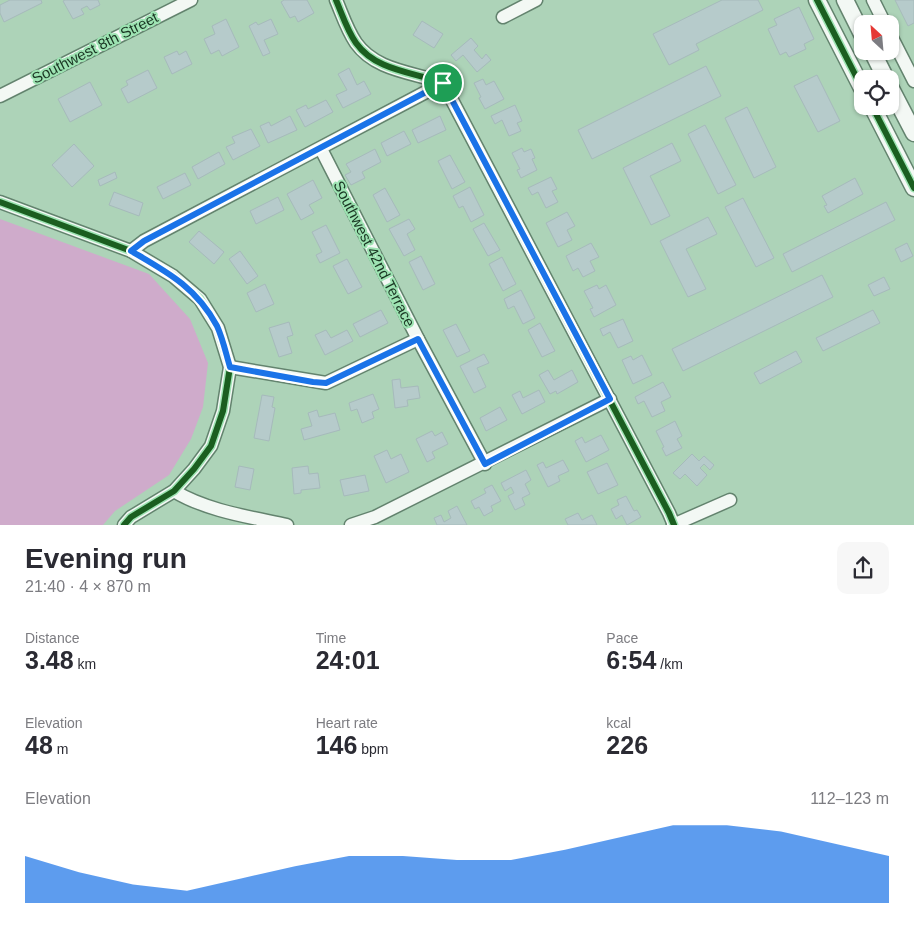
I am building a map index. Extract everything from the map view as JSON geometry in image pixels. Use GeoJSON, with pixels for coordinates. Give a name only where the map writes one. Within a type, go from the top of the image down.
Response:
{"type":"FeatureCollection","features":[{"type":"Feature","properties":{"kind":"main road"},"geometry":{"type":"LineString","coordinates":[[817,0],[854,72]]}},
{"type":"Feature","properties":{"kind":"main road"},"geometry":{"type":"LineString","coordinates":[[845,0],[854,18]]}},
{"type":"Feature","properties":{"kind":"main road"},"geometry":{"type":"LineString","coordinates":[[899,104],[914,133]]}},
{"type":"Feature","properties":{"kind":"main road"},"geometry":{"type":"LineString","coordinates":[[876,115],[912,179]]}},
{"type":"Feature","properties":{"kind":"main road"},"geometry":{"type":"LineString","coordinates":[[877,115],[889,130],[899,136],[914,138]]}},
{"type":"Feature","properties":{"kind":"street","name":"Southwest 8th Street"},"geometry":{"type":"LineString","coordinates":[[0,96],[191,0]]}},
{"type":"Feature","properties":{"kind":"street"},"geometry":{"type":"LineString","coordinates":[[336,0],[356,43],[373,60],[390,68],[443,83],[610,399],[669,513],[673,525],[730,500]]}},
{"type":"Feature","properties":{"kind":"street"},"geometry":{"type":"LineString","coordinates":[[502,17],[536,0]]}},
{"type":"Feature","properties":{"kind":"street"},"geometry":{"type":"LineString","coordinates":[[872,0],[880,15]]}},
{"type":"Feature","properties":{"kind":"street"},"geometry":{"type":"LineString","coordinates":[[899,52],[914,81]]}},
{"type":"Feature","properties":{"kind":"street"},"geometry":{"type":"LineString","coordinates":[[131,251],[144,241],[443,83]]}},
{"type":"Feature","properties":{"kind":"street","name":"Southwest 42nd Terrace"},"geometry":{"type":"LineString","coordinates":[[321,149],[418,339],[485,464]]}},
{"type":"Feature","properties":{"kind":"street"},"geometry":{"type":"LineString","coordinates":[[0,202],[131,251],[173,276],[200,299],[218,328],[230,367],[223,411],[211,446],[174,491],[131,517],[124,525]]}},
{"type":"Feature","properties":{"kind":"street"},"geometry":{"type":"LineString","coordinates":[[230,367],[326,383],[418,339]]}},
{"type":"Feature","properties":{"kind":"street"},"geometry":{"type":"LineString","coordinates":[[350,525],[376,517],[485,464],[610,399]]}},
{"type":"Feature","properties":{"kind":"street"},"geometry":{"type":"LineString","coordinates":[[174,491],[189,500],[246,520],[287,525]]}},
{"type":"Feature","properties":{"kind":"shaded area"},"geometry":{"type":"Polygon","coordinates":[[[0,219],[149,274],[190,319],[208,363],[203,407],[191,439],[169,475],[115,511],[103,525],[0,525],[0,219]]]}},
{"type":"Feature","properties":{"kind":"building"},"geometry":{"type":"Polygon","coordinates":[[[10,0],[41,0],[42,3],[4,22],[0,13],[0,5],[10,0]]]}},
{"type":"Feature","properties":{"kind":"building"},"geometry":{"type":"Polygon","coordinates":[[[98,0],[100,5],[90,10],[87,6],[81,9],[84,14],[73,19],[63,1],[98,0]]]}},
{"type":"Feature","properties":{"kind":"building"},"geometry":{"type":"Polygon","coordinates":[[[284,0],[307,0],[314,13],[298,22],[295,16],[290,18],[281,2],[284,0]]]}},
{"type":"Feature","properties":{"kind":"building"},"geometry":{"type":"Polygon","coordinates":[[[722,0],[758,0],[763,10],[696,44],[699,50],[669,65],[653,34],[722,0]]]}},
{"type":"Feature","properties":{"kind":"building"},"geometry":{"type":"Polygon","coordinates":[[[895,0],[914,0],[914,23],[908,26],[895,0]]]}},
{"type":"Feature","properties":{"kind":"building"},"geometry":{"type":"Polygon","coordinates":[[[799,7],[814,39],[804,44],[806,49],[789,57],[786,52],[780,55],[768,29],[777,25],[774,19],[799,7]]]}},
{"type":"Feature","properties":{"kind":"building"},"geometry":{"type":"Polygon","coordinates":[[[226,19],[239,47],[222,56],[219,50],[211,54],[204,39],[215,34],[212,26],[226,19]]]}},
{"type":"Feature","properties":{"kind":"building"},"geometry":{"type":"Polygon","coordinates":[[[271,19],[278,34],[264,40],[270,53],[263,56],[249,26],[256,22],[258,25],[271,19]]]}},
{"type":"Feature","properties":{"kind":"building"},"geometry":{"type":"Polygon","coordinates":[[[422,21],[443,34],[434,48],[413,35],[422,21]]]}},
{"type":"Feature","properties":{"kind":"building"},"geometry":{"type":"Polygon","coordinates":[[[471,38],[478,46],[474,50],[482,59],[486,54],[491,60],[477,72],[463,55],[456,61],[451,55],[471,38]]]}},
{"type":"Feature","properties":{"kind":"building"},"geometry":{"type":"Polygon","coordinates":[[[177,51],[179,55],[186,51],[192,64],[172,74],[164,57],[177,51]]]}},
{"type":"Feature","properties":{"kind":"building"},"geometry":{"type":"Polygon","coordinates":[[[706,66],[721,96],[592,159],[578,130],[706,66]]]}},
{"type":"Feature","properties":{"kind":"building"},"geometry":{"type":"Polygon","coordinates":[[[349,68],[357,85],[364,81],[371,94],[343,108],[336,95],[347,90],[338,74],[349,68]]]}},
{"type":"Feature","properties":{"kind":"building"},"geometry":{"type":"Polygon","coordinates":[[[148,70],[157,88],[128,103],[121,89],[128,85],[126,81],[148,70]]]}},
{"type":"Feature","properties":{"kind":"building"},"geometry":{"type":"Polygon","coordinates":[[[817,75],[840,121],[818,132],[794,86],[817,75]]]}},
{"type":"Feature","properties":{"kind":"building"},"geometry":{"type":"Polygon","coordinates":[[[483,79],[486,85],[494,81],[504,99],[485,109],[474,83],[483,79]]]}},
{"type":"Feature","properties":{"kind":"building"},"geometry":{"type":"Polygon","coordinates":[[[90,82],[102,105],[70,122],[58,99],[90,82]]]}},
{"type":"Feature","properties":{"kind":"building"},"geometry":{"type":"Polygon","coordinates":[[[326,100],[333,112],[305,127],[296,110],[306,105],[308,109],[326,100]]]}},
{"type":"Feature","properties":{"kind":"building"},"geometry":{"type":"Polygon","coordinates":[[[515,105],[522,121],[517,123],[521,131],[509,136],[502,120],[495,124],[491,116],[515,105]]]}},
{"type":"Feature","properties":{"kind":"building"},"geometry":{"type":"Polygon","coordinates":[[[747,107],[776,167],[754,178],[725,118],[747,107]]]}},
{"type":"Feature","properties":{"kind":"building"},"geometry":{"type":"Polygon","coordinates":[[[290,116],[297,130],[268,143],[260,126],[269,122],[271,126],[290,116]]]}},
{"type":"Feature","properties":{"kind":"building"},"geometry":{"type":"Polygon","coordinates":[[[440,116],[446,130],[418,143],[412,130],[440,116]]]}},
{"type":"Feature","properties":{"kind":"building"},"geometry":{"type":"Polygon","coordinates":[[[705,125],[736,185],[718,194],[688,134],[705,125]]]}},
{"type":"Feature","properties":{"kind":"building"},"geometry":{"type":"Polygon","coordinates":[[[251,129],[260,146],[233,160],[226,147],[235,143],[232,137],[251,129]]]}},
{"type":"Feature","properties":{"kind":"building"},"geometry":{"type":"Polygon","coordinates":[[[404,131],[411,144],[387,156],[381,143],[404,131]]]}},
{"type":"Feature","properties":{"kind":"building"},"geometry":{"type":"Polygon","coordinates":[[[672,143],[681,161],[650,176],[670,216],[651,225],[623,168],[672,143]]]}},
{"type":"Feature","properties":{"kind":"building"},"geometry":{"type":"Polygon","coordinates":[[[74,144],[94,166],[72,187],[52,165],[74,144]]]}},
{"type":"Feature","properties":{"kind":"building"},"geometry":{"type":"Polygon","coordinates":[[[522,148],[524,152],[531,149],[535,158],[532,159],[537,170],[521,178],[517,170],[520,169],[512,153],[522,148]]]}},
{"type":"Feature","properties":{"kind":"building"},"geometry":{"type":"Polygon","coordinates":[[[375,149],[381,162],[362,172],[365,178],[351,185],[345,175],[351,172],[346,164],[375,149]]]}},
{"type":"Feature","properties":{"kind":"building"},"geometry":{"type":"Polygon","coordinates":[[[219,152],[225,164],[198,179],[192,167],[219,152]]]}},
{"type":"Feature","properties":{"kind":"building"},"geometry":{"type":"Polygon","coordinates":[[[450,155],[465,182],[452,189],[438,161],[450,155]]]}},
{"type":"Feature","properties":{"kind":"building"},"geometry":{"type":"Polygon","coordinates":[[[115,172],[117,178],[100,186],[98,180],[115,172]]]}},
{"type":"Feature","properties":{"kind":"building"},"geometry":{"type":"Polygon","coordinates":[[[185,173],[191,185],[163,199],[157,187],[185,173]]]}},
{"type":"Feature","properties":{"kind":"building"},"geometry":{"type":"Polygon","coordinates":[[[551,177],[557,189],[552,191],[558,202],[546,208],[538,192],[532,195],[528,188],[551,177]]]}},
{"type":"Feature","properties":{"kind":"building"},"geometry":{"type":"Polygon","coordinates":[[[855,178],[863,194],[828,213],[824,206],[827,205],[822,196],[855,178]]]}},
{"type":"Feature","properties":{"kind":"building"},"geometry":{"type":"Polygon","coordinates":[[[313,180],[322,198],[309,205],[314,213],[301,220],[287,194],[313,180]]]}},
{"type":"Feature","properties":{"kind":"building"},"geometry":{"type":"Polygon","coordinates":[[[470,187],[484,215],[471,222],[463,206],[459,208],[453,196],[470,187]]]}},
{"type":"Feature","properties":{"kind":"building"},"geometry":{"type":"Polygon","coordinates":[[[385,188],[400,215],[387,222],[373,195],[385,188]]]}},
{"type":"Feature","properties":{"kind":"building"},"geometry":{"type":"Polygon","coordinates":[[[114,192],[143,203],[139,216],[109,205],[114,192]]]}},
{"type":"Feature","properties":{"kind":"building"},"geometry":{"type":"Polygon","coordinates":[[[278,197],[284,210],[256,224],[250,211],[278,197]]]}},
{"type":"Feature","properties":{"kind":"building"},"geometry":{"type":"Polygon","coordinates":[[[743,198],[774,258],[756,267],[725,207],[743,198]]]}},
{"type":"Feature","properties":{"kind":"building"},"geometry":{"type":"Polygon","coordinates":[[[886,202],[895,220],[792,272],[783,254],[886,202]]]}},
{"type":"Feature","properties":{"kind":"building"},"geometry":{"type":"Polygon","coordinates":[[[567,212],[575,226],[567,230],[572,240],[558,247],[546,223],[567,212]]]}},
{"type":"Feature","properties":{"kind":"building"},"geometry":{"type":"Polygon","coordinates":[[[708,217],[717,234],[686,249],[706,289],[688,297],[660,241],[708,217]]]}},
{"type":"Feature","properties":{"kind":"building"},"geometry":{"type":"Polygon","coordinates":[[[409,219],[415,229],[407,234],[415,250],[404,256],[389,229],[409,219]]]}},
{"type":"Feature","properties":{"kind":"building"},"geometry":{"type":"Polygon","coordinates":[[[484,223],[500,250],[488,256],[473,229],[484,223]]]}},
{"type":"Feature","properties":{"kind":"building"},"geometry":{"type":"Polygon","coordinates":[[[326,225],[340,253],[320,263],[316,255],[322,252],[312,232],[326,225]]]}},
{"type":"Feature","properties":{"kind":"building"},"geometry":{"type":"Polygon","coordinates":[[[199,231],[224,252],[214,264],[189,242],[199,231]]]}},
{"type":"Feature","properties":{"kind":"building"},"geometry":{"type":"Polygon","coordinates":[[[591,243],[599,257],[590,261],[595,271],[583,277],[578,268],[573,271],[566,256],[591,243]]]}},
{"type":"Feature","properties":{"kind":"building"},"geometry":{"type":"Polygon","coordinates":[[[907,243],[913,256],[901,262],[895,249],[907,243]]]}},
{"type":"Feature","properties":{"kind":"building"},"geometry":{"type":"Polygon","coordinates":[[[240,251],[258,276],[247,284],[229,259],[240,251]]]}},
{"type":"Feature","properties":{"kind":"building"},"geometry":{"type":"Polygon","coordinates":[[[421,256],[435,284],[423,290],[409,262],[421,256]]]}},
{"type":"Feature","properties":{"kind":"building"},"geometry":{"type":"Polygon","coordinates":[[[502,257],[516,284],[503,291],[489,264],[502,257]]]}},
{"type":"Feature","properties":{"kind":"building"},"geometry":{"type":"Polygon","coordinates":[[[347,259],[362,287],[348,294],[333,266],[347,259]]]}},
{"type":"Feature","properties":{"kind":"building"},"geometry":{"type":"Polygon","coordinates":[[[822,275],[833,297],[683,371],[672,349],[822,275]]]}},
{"type":"Feature","properties":{"kind":"building"},"geometry":{"type":"Polygon","coordinates":[[[884,277],[890,289],[874,296],[868,285],[884,277]]]}},
{"type":"Feature","properties":{"kind":"building"},"geometry":{"type":"Polygon","coordinates":[[[265,284],[274,304],[256,312],[247,293],[265,284]]]}},
{"type":"Feature","properties":{"kind":"building"},"geometry":{"type":"Polygon","coordinates":[[[597,285],[599,289],[606,285],[616,305],[594,317],[590,309],[593,308],[584,291],[597,285]]]}},
{"type":"Feature","properties":{"kind":"building"},"geometry":{"type":"Polygon","coordinates":[[[521,290],[535,318],[523,324],[514,306],[508,309],[504,299],[521,290]]]}},
{"type":"Feature","properties":{"kind":"building"},"geometry":{"type":"Polygon","coordinates":[[[381,310],[388,323],[360,337],[353,324],[381,310]]]}},
{"type":"Feature","properties":{"kind":"building"},"geometry":{"type":"Polygon","coordinates":[[[873,310],[880,323],[823,351],[816,338],[873,310]]]}},
{"type":"Feature","properties":{"kind":"building"},"geometry":{"type":"Polygon","coordinates":[[[623,319],[633,341],[618,348],[610,332],[603,336],[600,329],[623,319]]]}},
{"type":"Feature","properties":{"kind":"building"},"geometry":{"type":"Polygon","coordinates":[[[289,322],[293,335],[287,337],[292,353],[279,357],[269,328],[289,322]]]}},
{"type":"Feature","properties":{"kind":"building"},"geometry":{"type":"Polygon","coordinates":[[[540,323],[555,351],[542,357],[528,330],[540,323]]]}},
{"type":"Feature","properties":{"kind":"building"},"geometry":{"type":"Polygon","coordinates":[[[456,324],[470,351],[457,357],[443,330],[456,324]]]}},
{"type":"Feature","properties":{"kind":"building"},"geometry":{"type":"Polygon","coordinates":[[[326,330],[331,338],[347,330],[353,341],[325,355],[315,335],[326,330]]]}},
{"type":"Feature","properties":{"kind":"building"},"geometry":{"type":"Polygon","coordinates":[[[796,351],[802,362],[760,384],[754,373],[796,351]]]}},
{"type":"Feature","properties":{"kind":"building"},"geometry":{"type":"Polygon","coordinates":[[[484,354],[489,363],[477,368],[486,387],[474,393],[460,366],[484,354]]]}},
{"type":"Feature","properties":{"kind":"building"},"geometry":{"type":"Polygon","coordinates":[[[642,355],[652,375],[633,384],[622,360],[631,356],[633,360],[642,355]]]}},
{"type":"Feature","properties":{"kind":"building"},"geometry":{"type":"Polygon","coordinates":[[[548,370],[554,380],[572,370],[578,382],[557,394],[556,391],[550,394],[539,375],[548,370]]]}},
{"type":"Feature","properties":{"kind":"building"},"geometry":{"type":"Polygon","coordinates":[[[400,379],[401,388],[418,386],[420,398],[407,400],[408,406],[395,408],[392,380],[400,379]]]}},
{"type":"Feature","properties":{"kind":"building"},"geometry":{"type":"Polygon","coordinates":[[[663,382],[671,397],[661,402],[665,411],[652,417],[644,401],[638,404],[635,397],[663,382]]]}},
{"type":"Feature","properties":{"kind":"building"},"geometry":{"type":"Polygon","coordinates":[[[539,390],[545,402],[522,414],[512,395],[520,391],[523,398],[539,390]]]}},
{"type":"Feature","properties":{"kind":"building"},"geometry":{"type":"Polygon","coordinates":[[[373,394],[379,409],[372,412],[374,418],[362,423],[357,409],[351,411],[349,403],[373,394]]]}},
{"type":"Feature","properties":{"kind":"building"},"geometry":{"type":"Polygon","coordinates":[[[262,395],[274,397],[272,407],[275,408],[269,441],[254,438],[262,395]]]}},
{"type":"Feature","properties":{"kind":"building"},"geometry":{"type":"Polygon","coordinates":[[[500,407],[507,420],[486,431],[480,418],[500,407]]]}},
{"type":"Feature","properties":{"kind":"building"},"geometry":{"type":"Polygon","coordinates":[[[317,410],[319,417],[335,413],[340,430],[304,440],[301,429],[312,426],[308,413],[317,410]]]}},
{"type":"Feature","properties":{"kind":"building"},"geometry":{"type":"Polygon","coordinates":[[[675,421],[682,436],[677,439],[682,448],[666,456],[656,431],[675,421]]]}},
{"type":"Feature","properties":{"kind":"building"},"geometry":{"type":"Polygon","coordinates":[[[432,431],[435,436],[442,432],[448,444],[432,452],[435,458],[427,462],[416,439],[432,431]]]}},
{"type":"Feature","properties":{"kind":"building"},"geometry":{"type":"Polygon","coordinates":[[[601,435],[609,450],[586,462],[575,441],[582,437],[585,443],[601,435]]]}},
{"type":"Feature","properties":{"kind":"building"},"geometry":{"type":"Polygon","coordinates":[[[387,450],[391,459],[401,454],[409,472],[386,483],[374,456],[387,450]]]}},
{"type":"Feature","properties":{"kind":"building"},"geometry":{"type":"Polygon","coordinates":[[[692,454],[699,461],[704,456],[714,465],[710,470],[704,464],[700,468],[707,475],[697,486],[685,474],[680,479],[673,473],[692,454]]]}},
{"type":"Feature","properties":{"kind":"building"},"geometry":{"type":"Polygon","coordinates":[[[563,460],[569,471],[558,476],[560,481],[548,487],[537,465],[543,462],[546,468],[563,460]]]}},
{"type":"Feature","properties":{"kind":"building"},"geometry":{"type":"Polygon","coordinates":[[[607,463],[618,485],[598,494],[587,472],[607,463]]]}},
{"type":"Feature","properties":{"kind":"building"},"geometry":{"type":"Polygon","coordinates":[[[239,466],[254,469],[250,490],[235,487],[239,466]]]}},
{"type":"Feature","properties":{"kind":"building"},"geometry":{"type":"Polygon","coordinates":[[[308,466],[309,474],[318,473],[320,488],[301,490],[301,493],[294,494],[292,468],[308,466]]]}},
{"type":"Feature","properties":{"kind":"building"},"geometry":{"type":"Polygon","coordinates":[[[526,470],[531,480],[525,484],[530,494],[522,498],[525,505],[515,510],[508,496],[514,493],[511,487],[505,491],[501,483],[526,470]]]}},
{"type":"Feature","properties":{"kind":"building"},"geometry":{"type":"Polygon","coordinates":[[[365,475],[369,491],[344,496],[340,480],[365,475]]]}},
{"type":"Feature","properties":{"kind":"building"},"geometry":{"type":"Polygon","coordinates":[[[492,485],[501,501],[491,506],[493,511],[484,516],[479,507],[475,509],[471,501],[486,493],[484,489],[492,485]]]}},
{"type":"Feature","properties":{"kind":"building"},"geometry":{"type":"Polygon","coordinates":[[[626,496],[634,511],[637,510],[641,517],[627,525],[622,515],[616,519],[611,509],[619,505],[617,500],[626,496]]]}},
{"type":"Feature","properties":{"kind":"building"},"geometry":{"type":"Polygon","coordinates":[[[457,506],[467,525],[437,525],[434,518],[441,515],[444,522],[451,518],[448,511],[457,506]]]}},
{"type":"Feature","properties":{"kind":"building"},"geometry":{"type":"Polygon","coordinates":[[[578,513],[582,520],[592,515],[597,525],[568,525],[565,519],[578,513]]]}},
{"type":"Feature","properties":{"kind":"cycle path"},"geometry":{"type":"LineString","coordinates":[[336,0],[356,43],[374,60],[384,65],[443,83],[674,525]]}},
{"type":"Feature","properties":{"kind":"cycle path"},"geometry":{"type":"LineString","coordinates":[[817,0],[854,72]]}},
{"type":"Feature","properties":{"kind":"cycle path"},"geometry":{"type":"LineString","coordinates":[[877,115],[914,188]]}},
{"type":"Feature","properties":{"kind":"cycle path"},"geometry":{"type":"LineString","coordinates":[[0,202],[131,251],[173,276],[200,299],[218,328],[230,367],[223,411],[211,446],[174,491],[131,517],[124,525]]}},
{"type":"Feature","properties":{"kind":"route"},"geometry":{"type":"LineString","coordinates":[[443,83],[610,399],[485,464],[418,339],[326,383],[230,367],[218,328],[200,299],[173,276],[131,251],[144,241],[443,83]]}}]}
